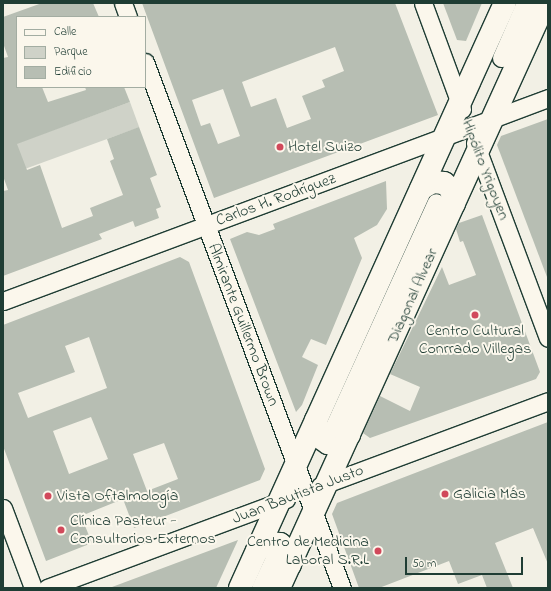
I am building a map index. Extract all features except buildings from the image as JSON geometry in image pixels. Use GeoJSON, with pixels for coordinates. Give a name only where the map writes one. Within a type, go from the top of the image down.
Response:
{"type":"FeatureCollection","features":[{"type":"Feature","properties":{"kind":"main road","name":"Diagonal Alvear"},"geometry":{"type":"LineString","coordinates":[[240,588],[273,558],[314,513],[327,484],[333,428],[437,198],[478,151],[493,119],[505,3]]}},
{"type":"Feature","properties":{"kind":"main road","name":"Diagonal Alvear"},"geometry":{"type":"LineString","coordinates":[[280,588],[273,558],[279,502],[296,465],[333,428],[437,198],[445,137],[460,103],[500,58],[545,3]]}},
{"type":"Feature","properties":{"kind":"street"},"geometry":{"type":"LineString","coordinates":[[123,3],[128,16]]}},
{"type":"Feature","properties":{"kind":"street","name":"Hipólito Yrigoyen"},"geometry":{"type":"LineString","coordinates":[[423,3],[548,338]]}},
{"type":"Feature","properties":{"kind":"street"},"geometry":{"type":"LineString","coordinates":[[500,58],[525,3]]}},
{"type":"Feature","properties":{"kind":"street","name":"Almirante Guillermo Brown"},"geometry":{"type":"LineString","coordinates":[[146,65],[342,588]]}},
{"type":"Feature","properties":{"kind":"street","name":"Carlos H. Rodríguez"},"geometry":{"type":"LineString","coordinates":[[3,301],[548,98]]}},
{"type":"Feature","properties":{"kind":"street","name":"Juan Bautista Justo"},"geometry":{"type":"LineString","coordinates":[[47,588],[548,401]]}},
{"type":"Feature","properties":{"kind":"street"},"geometry":{"type":"LineString","coordinates":[[3,508],[33,588]]}},
{"type":"Feature","properties":{"kind":"street"},"geometry":{"type":"LineString","coordinates":[[260,588],[273,558]]}},
{"type":"Feature","properties":{"kind":"green space"},"geometry":{"type":"Polygon","coordinates":[[[130,102],[139,127],[26,169],[16,143],[130,102]]]}},
{"type":"Feature","properties":{"kind":"place","name":"Hotel Suizo"},"geometry":{"type":"Point","coordinates":[280,147]}},
{"type":"Feature","properties":{"kind":"place","name":"Centro Cultural Conrrado Villegas"},"geometry":{"type":"Point","coordinates":[475,315]}},
{"type":"Feature","properties":{"kind":"place","name":"Galicia Más"},"geometry":{"type":"Point","coordinates":[445,494]}},
{"type":"Feature","properties":{"kind":"place","name":"Vista Oftalmología"},"geometry":{"type":"Point","coordinates":[48,496]}},
{"type":"Feature","properties":{"kind":"place","name":"Clínica Pasteur - Consultorios Externos"},"geometry":{"type":"Point","coordinates":[61,530]}},
{"type":"Feature","properties":{"kind":"place","name":"Centro de Medicina Laboral S.R.L"},"geometry":{"type":"Point","coordinates":[378,551]}}]}
